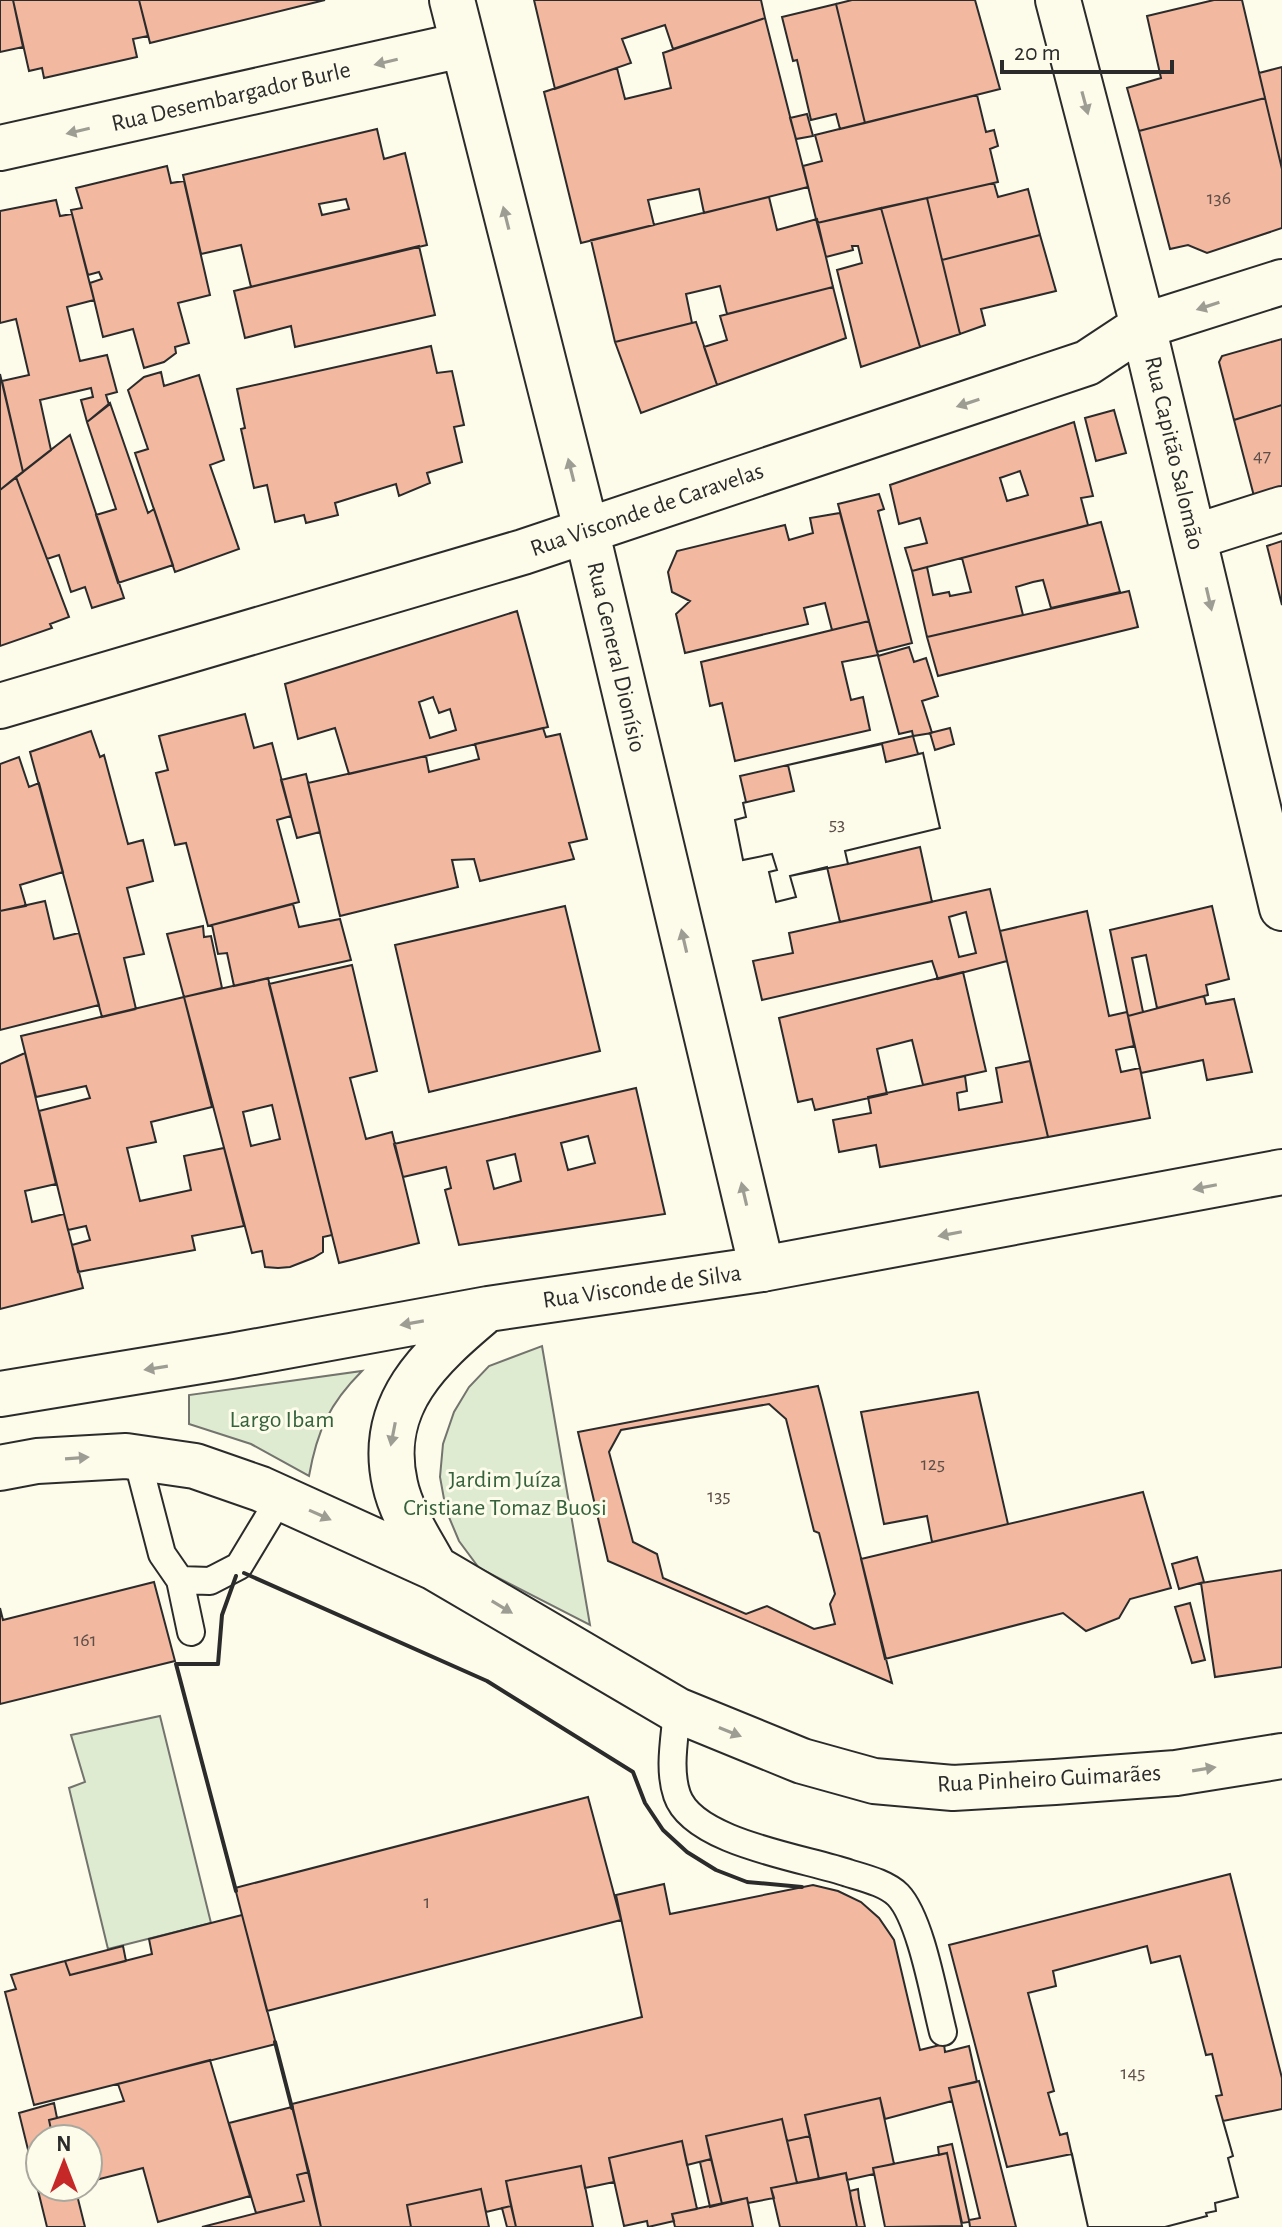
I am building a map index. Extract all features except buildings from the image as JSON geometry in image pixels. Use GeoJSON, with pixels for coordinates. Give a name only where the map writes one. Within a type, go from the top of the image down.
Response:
{"type":"FeatureCollection","features":[{"type":"Feature","properties":{"kind":"street","name":"Rua General Dionísio"},"geometry":{"type":"LineString","coordinates":[[452,0],[586,529],[762,1269]]}},
{"type":"Feature","properties":{"kind":"street","name":"Rua Capitão Salomão"},"geometry":{"type":"LineString","coordinates":[[1058,0],[1143,326],[1282,908]]}},
{"type":"Feature","properties":{"kind":"street","name":"Rua Desembargador Burle"},"geometry":{"type":"LineString","coordinates":[[0,148],[462,45]]}},
{"type":"Feature","properties":{"kind":"street","name":"Rua Visconde de Caravelas"},"geometry":{"type":"LineString","coordinates":[[0,706],[523,552],[1087,363],[1143,326],[1282,282]]}},
{"type":"Feature","properties":{"kind":"street"},"geometry":{"type":"LineString","coordinates":[[1194,537],[1282,509]]}},
{"type":"Feature","properties":{"kind":"street","name":"Rua Visconde de Silva"},"geometry":{"type":"LineString","coordinates":[[0,1394],[488,1309],[762,1269],[1282,1172]]}},
{"type":"Feature","properties":{"kind":"street"},"geometry":{"type":"LineString","coordinates":[[435,1568],[395,1487],[390,1448],[394,1425],[400,1407],[420,1373],[449,1341],[488,1309]]}},
{"type":"Feature","properties":{"kind":"street"},"geometry":{"type":"LineString","coordinates":[[0,1468],[37,1461],[126,1456],[195,1466],[280,1498],[435,1568]]}},
{"type":"Feature","properties":{"kind":"street","name":"Rua Pinheiro Guimarães"},"geometry":{"type":"LineString","coordinates":[[435,1568],[677,1710],[802,1761],[874,1781],[953,1788],[1176,1773],[1282,1756]]}},
{"type":"Feature","properties":{"kind":"lane"},"geometry":{"type":"LineString","coordinates":[[137,1458],[162,1554],[180,1580],[191,1632]]}},
{"type":"Feature","properties":{"kind":"lane"},"geometry":{"type":"LineString","coordinates":[[180,1580],[210,1581],[239,1566],[280,1498]]}},
{"type":"Feature","properties":{"kind":"lane"},"geometry":{"type":"LineString","coordinates":[[677,1710],[673,1768],[676,1794],[684,1810],[733,1842],[832,1867],[897,1893],[918,1928],[943,2032]]}},
{"type":"Feature","properties":{"kind":"green space","name":"Jardim Juíza Cristiane Tomaz Buosi"},"geometry":{"type":"Polygon","coordinates":[[[542,1346],[590,1625],[479,1568],[459,1541],[446,1510],[440,1477],[443,1444],[454,1412],[469,1387],[489,1366],[542,1346]]]}},
{"type":"Feature","properties":{"kind":"green space","name":"Largo Ibam"},"geometry":{"type":"Polygon","coordinates":[[[362,1371],[326,1419],[309,1476],[251,1444],[189,1424],[189,1395],[362,1371]]]}},
{"type":"Feature","properties":{"kind":"green space"},"geometry":{"type":"Polygon","coordinates":[[[160,1716],[211,1923],[108,1949],[69,1788],[85,1782],[71,1735],[160,1716]]]}},
{"type":"Feature","properties":{"kind":"wall"},"geometry":{"type":"LineString","coordinates":[[244,1573],[487,1681],[633,1772],[645,1803],[663,1830],[687,1852],[716,1870],[747,1882],[802,1887]]}},
{"type":"Feature","properties":{"kind":"wall"},"geometry":{"type":"LineString","coordinates":[[236,1576],[222,1615],[218,1664],[176,1664],[236,1891]]}},
{"type":"Feature","properties":{"kind":"wall"},"geometry":{"type":"LineString","coordinates":[[275,2042],[292,2108]]}}]}
